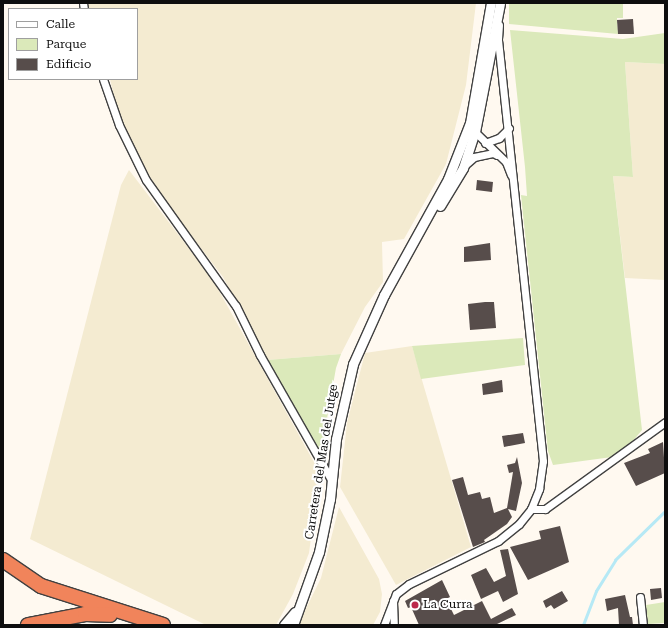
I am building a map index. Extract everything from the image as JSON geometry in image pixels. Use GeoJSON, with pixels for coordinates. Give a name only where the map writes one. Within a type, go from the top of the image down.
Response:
{"type":"FeatureCollection","features":[{"type":"Feature","properties":{"kind":"highway"},"geometry":{"type":"LineString","coordinates":[[3,560],[41,586],[88,603],[136,615],[163,625]]}},
{"type":"Feature","properties":{"kind":"highway"},"geometry":{"type":"LineString","coordinates":[[28,625],[85,614],[136,615]]}},
{"type":"Feature","properties":{"kind":"street"},"geometry":{"type":"LineString","coordinates":[[394,278],[448,179],[470,123],[491,3]]}},
{"type":"Feature","properties":{"kind":"street"},"geometry":{"type":"LineString","coordinates":[[384,625],[396,594],[409,584],[498,541],[519,524],[531,509],[539,489],[543,461],[516,188],[498,39],[500,3]]}},
{"type":"Feature","properties":{"kind":"street"},"geometry":{"type":"LineString","coordinates":[[463,168],[475,132],[500,3]]}},
{"type":"Feature","properties":{"kind":"street"},"geometry":{"type":"LineString","coordinates":[[103,80],[119,125],[146,180],[236,306],[260,355],[332,481]]}},
{"type":"Feature","properties":{"kind":"street"},"geometry":{"type":"LineString","coordinates":[[470,123],[475,132],[509,167],[516,188]]}},
{"type":"Feature","properties":{"kind":"street"},"geometry":{"type":"LineString","coordinates":[[485,143],[499,138],[509,128]]}},
{"type":"Feature","properties":{"kind":"street"},"geometry":{"type":"LineString","coordinates":[[394,278],[463,168],[474,157],[482,154],[493,153],[499,156]]}},
{"type":"Feature","properties":{"kind":"street","name":"Carretera del Mas del Jutge"},"geometry":{"type":"LineString","coordinates":[[292,625],[320,552],[332,481],[336,439],[353,364],[362,338],[394,278]]}},
{"type":"Feature","properties":{"kind":"street"},"geometry":{"type":"LineString","coordinates":[[531,509],[545,510],[665,422]]}},
{"type":"Feature","properties":{"kind":"street"},"geometry":{"type":"LineString","coordinates":[[640,597],[643,625]]}},
{"type":"Feature","properties":{"kind":"street"},"geometry":{"type":"LineString","coordinates":[[393,600],[394,625]]}},
{"type":"Feature","properties":{"kind":"street","name":"Carretera del Mas del Jutge"},"geometry":{"type":"LineString","coordinates":[[284,625],[298,608]]}},
{"type":"Feature","properties":{"kind":"shaded area"},"geometry":{"type":"Polygon","coordinates":[[[87,3],[476,3],[466,85],[446,164],[404,239],[382,242],[383,282],[365,307],[341,354],[267,360],[223,277],[160,195],[120,123],[110,80],[138,80],[138,8],[89,8],[87,3]]]}},
{"type":"Feature","properties":{"kind":"shaded area"},"geometry":{"type":"Polygon","coordinates":[[[625,62],[665,64],[665,280],[625,278],[613,176],[633,177],[625,62]]]}},
{"type":"Feature","properties":{"kind":"shaded area"},"geometry":{"type":"Polygon","coordinates":[[[129,170],[213,280],[315,464],[317,495],[309,553],[293,594],[276,625],[206,625],[30,539],[121,185],[129,170]]]}},
{"type":"Feature","properties":{"kind":"shaded area"},"geometry":{"type":"Polygon","coordinates":[[[412,346],[471,547],[396,585],[340,487],[347,423],[365,353],[412,346]]]}},
{"type":"Feature","properties":{"kind":"shaded area"},"geometry":{"type":"Polygon","coordinates":[[[339,507],[379,579],[382,594],[380,612],[373,625],[298,625],[321,578],[339,507]]]}},
{"type":"Feature","properties":{"kind":"green space"},"geometry":{"type":"Polygon","coordinates":[[[509,3],[623,3],[623,18],[617,18],[618,34],[509,24],[509,3]]]}},
{"type":"Feature","properties":{"kind":"green space"},"geometry":{"type":"Polygon","coordinates":[[[510,30],[623,39],[665,33],[665,64],[625,62],[633,177],[613,176],[642,430],[632,442],[612,457],[553,465],[548,451],[521,195],[527,196],[510,30]]]}},
{"type":"Feature","properties":{"kind":"green space"},"geometry":{"type":"Polygon","coordinates":[[[523,338],[525,365],[421,379],[412,346],[523,338]]]}},
{"type":"Feature","properties":{"kind":"green space"},"geometry":{"type":"Polygon","coordinates":[[[341,354],[336,368],[321,452],[267,360],[341,354]]]}},
{"type":"Feature","properties":{"kind":"green space"},"geometry":{"type":"Polygon","coordinates":[[[665,602],[665,623],[648,624],[646,605],[665,602]]]}},
{"type":"Feature","properties":{"kind":"building"},"geometry":{"type":"Polygon","coordinates":[[[633,19],[634,34],[618,34],[617,20],[633,19]]]}},
{"type":"Feature","properties":{"kind":"building"},"geometry":{"type":"Polygon","coordinates":[[[477,180],[493,182],[492,192],[476,190],[477,180]]]}},
{"type":"Feature","properties":{"kind":"building"},"geometry":{"type":"Polygon","coordinates":[[[490,243],[491,260],[464,262],[464,247],[490,243]]]}},
{"type":"Feature","properties":{"kind":"building"},"geometry":{"type":"Polygon","coordinates":[[[494,302],[496,328],[470,330],[468,304],[494,302]]]}},
{"type":"Feature","properties":{"kind":"building"},"geometry":{"type":"Polygon","coordinates":[[[502,380],[503,392],[483,395],[482,384],[502,380]]]}},
{"type":"Feature","properties":{"kind":"building"},"geometry":{"type":"Polygon","coordinates":[[[523,433],[525,443],[504,447],[502,436],[523,433]]]}},
{"type":"Feature","properties":{"kind":"building"},"geometry":{"type":"Polygon","coordinates":[[[663,442],[665,473],[636,486],[624,463],[650,453],[648,449],[663,442]]]}},
{"type":"Feature","properties":{"kind":"building"},"geometry":{"type":"Polygon","coordinates":[[[517,457],[522,483],[516,511],[508,509],[512,517],[507,524],[484,540],[485,542],[473,547],[452,480],[463,477],[468,495],[480,492],[482,499],[490,497],[494,513],[507,508],[513,472],[509,473],[507,465],[515,463],[517,457]]]}},
{"type":"Feature","properties":{"kind":"building"},"geometry":{"type":"Polygon","coordinates":[[[560,526],[569,562],[528,580],[510,547],[541,539],[539,531],[560,526]]]}},
{"type":"Feature","properties":{"kind":"building"},"geometry":{"type":"Polygon","coordinates":[[[508,549],[518,594],[503,602],[498,591],[481,599],[471,575],[486,568],[494,582],[506,576],[500,550],[508,549]]]}},
{"type":"Feature","properties":{"kind":"building"},"geometry":{"type":"Polygon","coordinates":[[[442,580],[450,597],[446,599],[454,615],[482,601],[491,619],[512,608],[516,615],[495,625],[419,625],[411,607],[408,608],[405,601],[442,580]]]}},
{"type":"Feature","properties":{"kind":"building"},"geometry":{"type":"Polygon","coordinates":[[[661,588],[662,598],[651,600],[650,589],[661,588]]]}},
{"type":"Feature","properties":{"kind":"building"},"geometry":{"type":"Polygon","coordinates":[[[562,591],[568,601],[554,609],[551,605],[546,608],[543,601],[562,591]]]}},
{"type":"Feature","properties":{"kind":"building"},"geometry":{"type":"Polygon","coordinates":[[[625,595],[633,625],[619,625],[618,608],[607,611],[605,599],[625,595]]]}},
{"type":"Feature","properties":{"kind":"waterway"},"geometry":{"type":"LineString","coordinates":[[583,625],[596,591],[615,560],[665,511]]}},
{"type":"Feature","properties":{"kind":"place","name":"La Curra"},"geometry":{"type":"Point","coordinates":[415,605]}}]}
